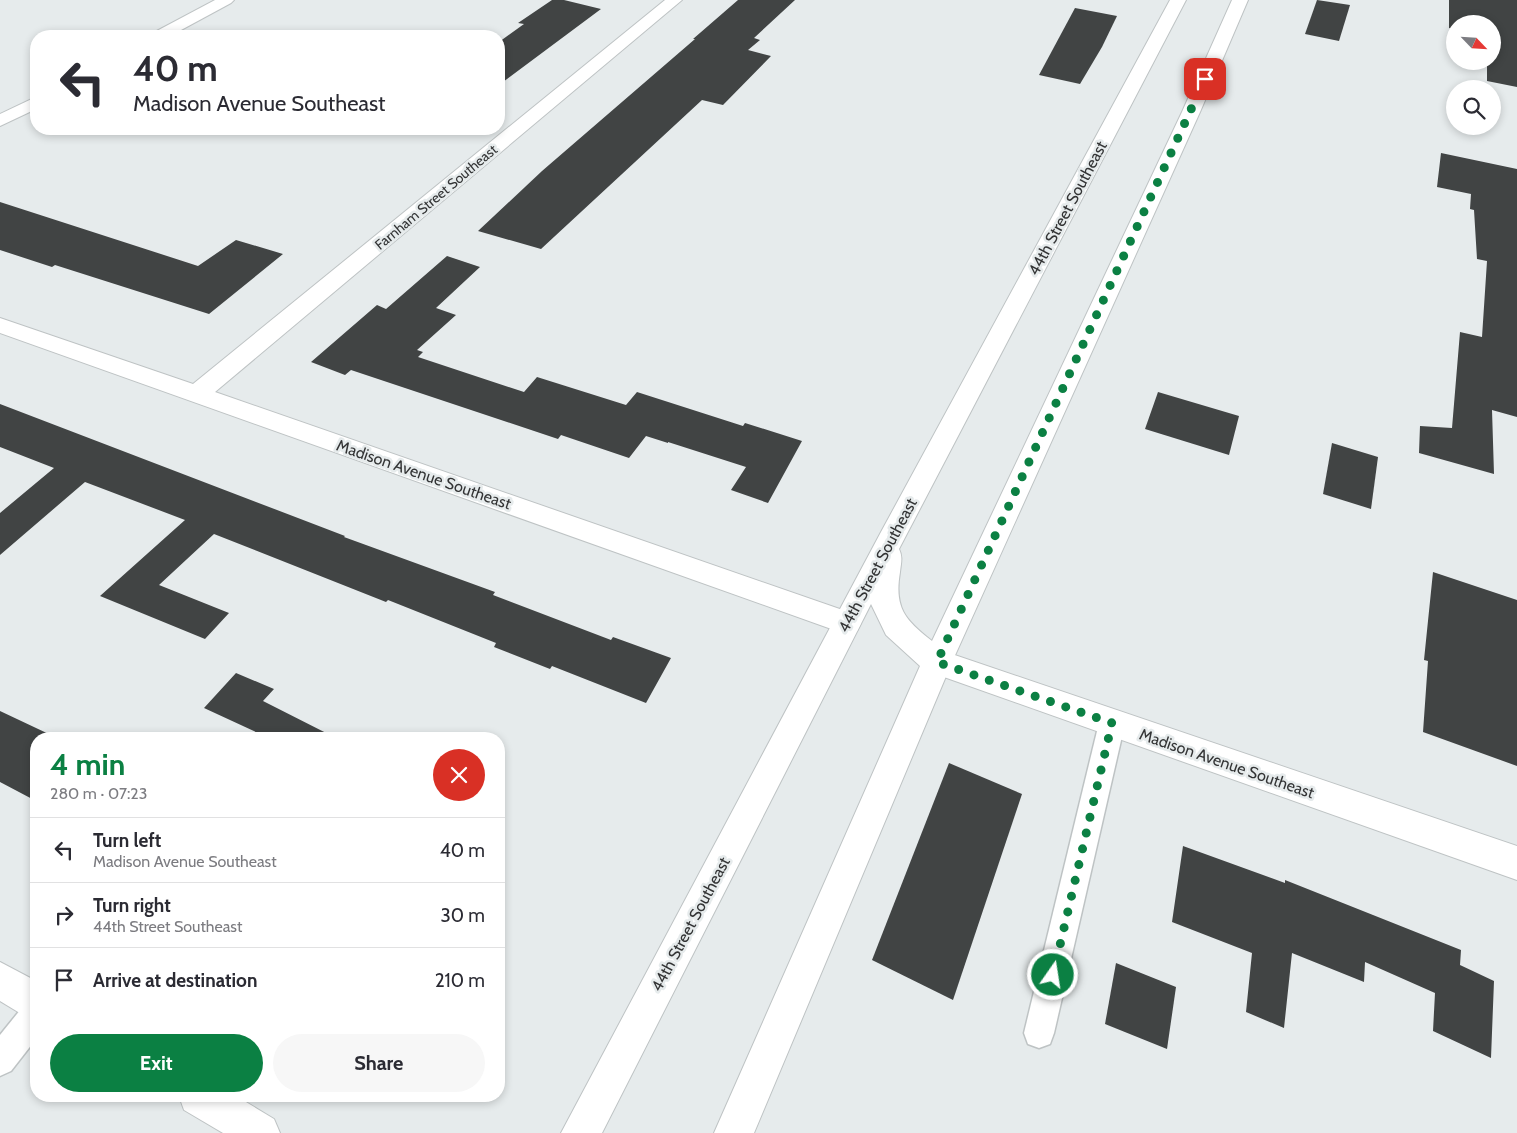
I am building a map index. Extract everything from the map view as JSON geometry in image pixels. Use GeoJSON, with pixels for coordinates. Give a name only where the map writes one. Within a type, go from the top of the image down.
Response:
{"type":"FeatureCollection","features":[{"type":"Feature","properties":{"kind":"main road"},"geometry":{"type":"LineString","coordinates":[[170,30],[226,0]]}},
{"type":"Feature","properties":{"kind":"main road","name":"Farnham Street Southeast"},"geometry":{"type":"LineString","coordinates":[[197,394],[674,0]]}},
{"type":"Feature","properties":{"kind":"main road","name":"44th Street Southeast"},"geometry":{"type":"LineString","coordinates":[[581,1133],[891,539],[1178,0]]}},
{"type":"Feature","properties":{"kind":"main road"},"geometry":{"type":"LineString","coordinates":[[734,1133],[937,662],[1191,112],[1240,0]]}},
{"type":"Feature","properties":{"kind":"main road"},"geometry":{"type":"LineString","coordinates":[[0,121],[30,105]]}},
{"type":"Feature","properties":{"kind":"main road","name":"Madison Avenue Southeast"},"geometry":{"type":"LineString","coordinates":[[0,325],[847,623]]}},
{"type":"Feature","properties":{"kind":"main road","name":"Madison Avenue Southeast"},"geometry":{"type":"LineString","coordinates":[[891,539],[884,599],[894,623],[909,641],[937,662],[1517,863]]}},
{"type":"Feature","properties":{"kind":"main road"},"geometry":{"type":"LineString","coordinates":[[0,980],[30,998]]}},
{"type":"Feature","properties":{"kind":"main road"},"geometry":{"type":"LineString","coordinates":[[208,1102],[260,1133]]}},
{"type":"Feature","properties":{"kind":"lane"},"geometry":{"type":"LineString","coordinates":[[1039,1033],[1112,723]]}},
{"type":"Feature","properties":{"kind":"lane"},"geometry":{"type":"LineString","coordinates":[[0,1060],[30,1022]]}},
{"type":"Feature","properties":{"kind":"building"},"geometry":{"type":"Polygon","coordinates":[[[552,0],[564,0],[601,9],[505,81],[505,38],[524,24],[518,23],[552,0]]]}},
{"type":"Feature","properties":{"kind":"building"},"geometry":{"type":"Polygon","coordinates":[[[738,0],[795,0],[754,38],[760,40],[748,50],[771,56],[723,105],[702,100],[541,249],[478,231],[542,171],[738,0]]]}},
{"type":"Feature","properties":{"kind":"building"},"geometry":{"type":"Polygon","coordinates":[[[1317,0],[1350,5],[1339,41],[1305,34],[1317,0]]]}},
{"type":"Feature","properties":{"kind":"building"},"geometry":{"type":"Polygon","coordinates":[[[1449,0],[1517,0],[1517,87],[1501,84],[1501,80],[1487,80],[1487,70],[1501,70],[1501,15],[1449,15],[1449,0]]]}},
{"type":"Feature","properties":{"kind":"building"},"geometry":{"type":"Polygon","coordinates":[[[1075,8],[1117,16],[1102,47],[1080,84],[1039,75],[1075,8]]]}},
{"type":"Feature","properties":{"kind":"building"},"geometry":{"type":"Polygon","coordinates":[[[1441,153],[1517,169],[1517,417],[1492,410],[1494,474],[1419,453],[1420,426],[1452,428],[1460,332],[1482,337],[1487,261],[1477,259],[1474,210],[1470,209],[1471,194],[1437,187],[1441,153]]]}},
{"type":"Feature","properties":{"kind":"building"},"geometry":{"type":"Polygon","coordinates":[[[0,202],[198,266],[236,240],[283,254],[209,314],[55,265],[52,267],[0,250],[0,202]]]}},
{"type":"Feature","properties":{"kind":"building"},"geometry":{"type":"Polygon","coordinates":[[[447,256],[480,267],[436,308],[456,315],[417,350],[423,352],[418,357],[524,392],[537,377],[626,405],[637,392],[743,426],[745,423],[802,441],[768,503],[731,490],[746,467],[668,442],[646,436],[629,458],[561,435],[558,439],[351,370],[345,375],[311,362],[377,305],[386,309],[447,256]]]}},
{"type":"Feature","properties":{"kind":"building"},"geometry":{"type":"Polygon","coordinates":[[[1158,392],[1239,416],[1229,455],[1145,429],[1158,392]]]}},
{"type":"Feature","properties":{"kind":"building"},"geometry":{"type":"Polygon","coordinates":[[[0,404],[344,537],[495,592],[493,595],[611,640],[613,637],[671,658],[646,703],[552,666],[550,669],[494,647],[496,643],[214,534],[159,585],[229,613],[205,639],[100,596],[185,520],[85,482],[0,555],[0,513],[54,468],[0,447],[0,404]]]}},
{"type":"Feature","properties":{"kind":"building"},"geometry":{"type":"Polygon","coordinates":[[[1332,443],[1378,457],[1371,509],[1323,494],[1332,443]]]}},
{"type":"Feature","properties":{"kind":"building"},"geometry":{"type":"Polygon","coordinates":[[[1433,572],[1517,600],[1517,766],[1423,732],[1428,661],[1424,660],[1433,572]]]}},
{"type":"Feature","properties":{"kind":"building"},"geometry":{"type":"Polygon","coordinates":[[[236,673],[274,689],[263,701],[324,732],[256,732],[204,708],[236,673]]]}},
{"type":"Feature","properties":{"kind":"building"},"geometry":{"type":"Polygon","coordinates":[[[0,711],[45,732],[30,732],[30,798],[0,782],[0,711]]]}},
{"type":"Feature","properties":{"kind":"building"},"geometry":{"type":"Polygon","coordinates":[[[949,763],[1022,794],[953,1000],[872,960],[949,763]]]}},
{"type":"Feature","properties":{"kind":"building"},"geometry":{"type":"Polygon","coordinates":[[[1183,846],[1285,883],[1285,880],[1461,950],[1460,965],[1494,981],[1491,1058],[1433,1031],[1435,993],[1365,962],[1364,982],[1292,953],[1284,1028],[1246,1012],[1252,953],[1172,922],[1183,846]]]}},
{"type":"Feature","properties":{"kind":"building"},"geometry":{"type":"Polygon","coordinates":[[[1116,963],[1176,987],[1167,1049],[1105,1024],[1116,963]]]}},
{"type":"Feature","properties":{"kind":"route"},"geometry":{"type":"LineString","coordinates":[[1053,975],[1112,723],[937,662],[1205,79]]}}]}
